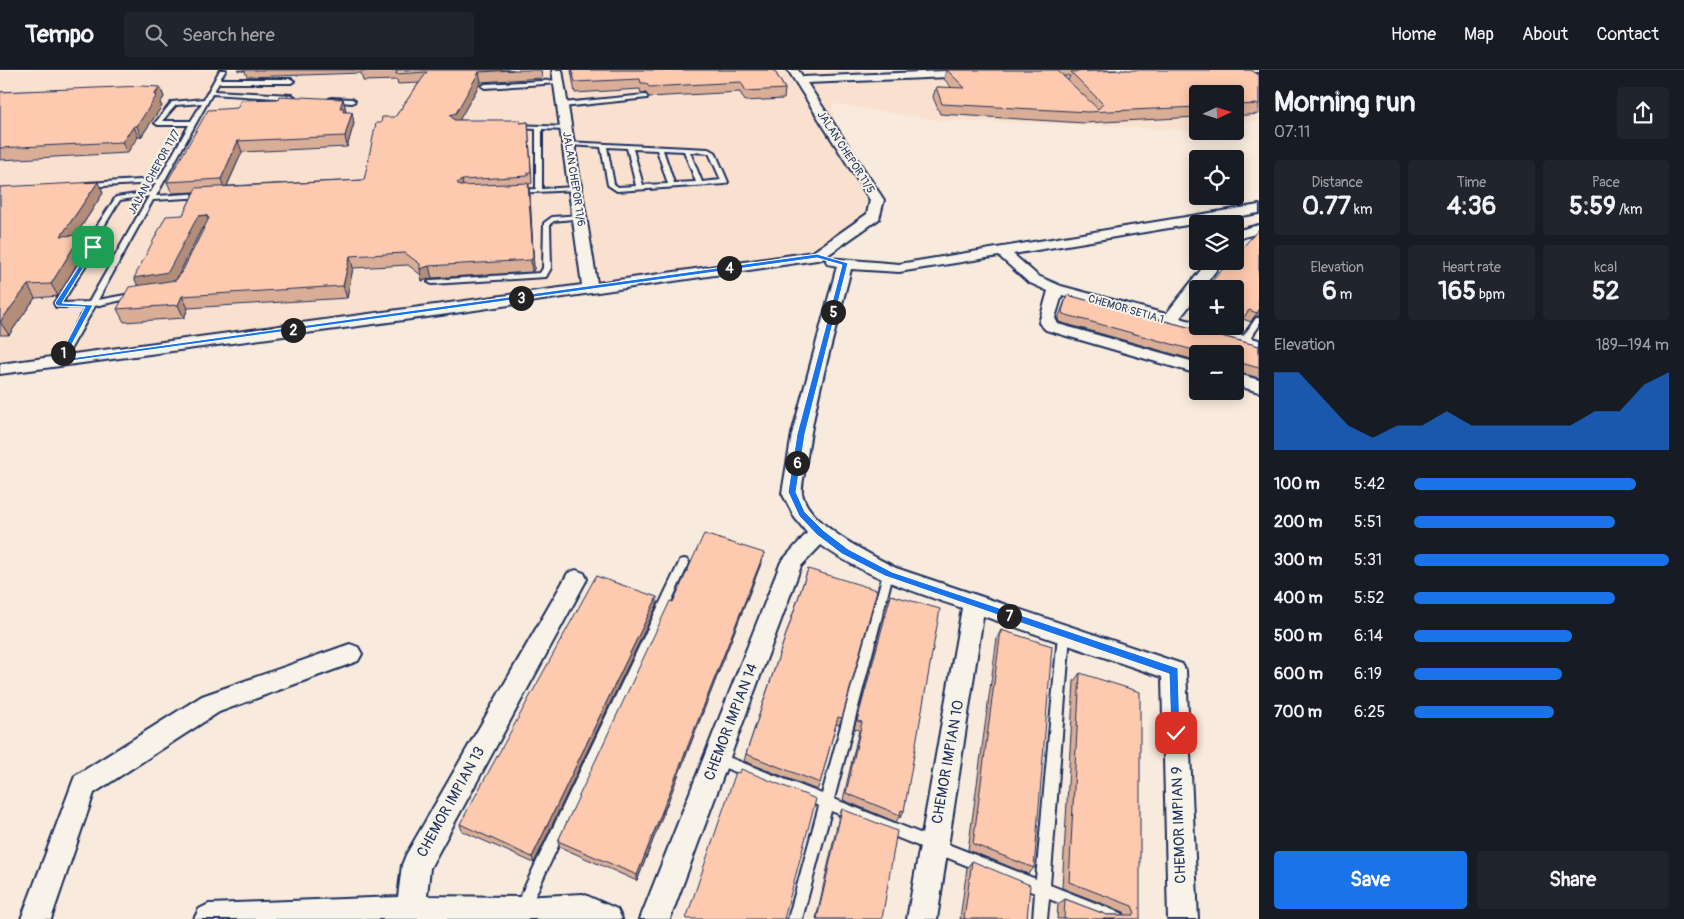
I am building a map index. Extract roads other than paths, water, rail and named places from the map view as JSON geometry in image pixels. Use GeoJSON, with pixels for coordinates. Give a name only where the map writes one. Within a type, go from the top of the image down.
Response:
{"type":"FeatureCollection","features":[{"type":"Feature","properties":{"kind":"street"},"geometry":{"type":"LineString","coordinates":[[797,75],[983,73]]}},
{"type":"Feature","properties":{"kind":"street","name":"JALAN CHEPOR 11/5"},"geometry":{"type":"LineString","coordinates":[[0,369],[817,256],[874,216],[877,200],[797,75]]}},
{"type":"Feature","properties":{"kind":"street","name":"JALAN CHEPOR 11/6"},"geometry":{"type":"LineString","coordinates":[[558,76],[590,288]]}},
{"type":"Feature","properties":{"kind":"street"},"geometry":{"type":"LineString","coordinates":[[817,256],[845,264],[899,268],[1259,209]]}},
{"type":"Feature","properties":{"kind":"street"},"geometry":{"type":"LineString","coordinates":[[1244,233],[1259,229]]}},
{"type":"Feature","properties":{"kind":"street","name":"CHEMOR SETIA 1"},"geometry":{"type":"LineString","coordinates":[[1003,252],[1033,279],[1056,289],[1252,343]]}},
{"type":"Feature","properties":{"kind":"street"},"geometry":{"type":"LineString","coordinates":[[845,264],[801,434],[792,492],[802,514],[820,533],[845,551],[888,574],[1064,635]]}},
{"type":"Feature","properties":{"kind":"street"},"geometry":{"type":"LineString","coordinates":[[1169,321],[1209,270]]}},
{"type":"Feature","properties":{"kind":"street"},"geometry":{"type":"LineString","coordinates":[[1056,289],[1047,318],[1047,323],[1052,327],[1189,366]]}},
{"type":"Feature","properties":{"kind":"street"},"geometry":{"type":"LineString","coordinates":[[1244,382],[1259,386]]}},
{"type":"Feature","properties":{"kind":"street","name":"CHEMOR IMPIAN 14"},"geometry":{"type":"LineString","coordinates":[[655,919],[792,562],[820,533]]}},
{"type":"Feature","properties":{"kind":"street","name":"CHEMOR IMPIAN 13"},"geometry":{"type":"LineString","coordinates":[[414,911],[413,885],[416,865],[576,579]]}},
{"type":"Feature","properties":{"kind":"street","name":"CHEMOR IMPIAN 10"},"geometry":{"type":"LineString","coordinates":[[922,919],[974,604]]}},
{"type":"Feature","properties":{"kind":"street","name":"CHEMOR IMPIAN 9"},"geometry":{"type":"LineString","coordinates":[[1064,635],[1174,671],[1183,919]]}},
{"type":"Feature","properties":{"kind":"street"},"geometry":{"type":"LineString","coordinates":[[36,919],[84,785],[211,704],[350,654]]}},
{"type":"Feature","properties":{"kind":"street"},"geometry":{"type":"LineString","coordinates":[[210,919],[414,911],[521,912],[583,909],[607,919]]}},
{"type":"Feature","properties":{"kind":"lane","name":"JALAN CHEPOR 11/7"},"geometry":{"type":"LineString","coordinates":[[58,362],[223,70]]}},
{"type":"Feature","properties":{"kind":"lane"},"geometry":{"type":"LineString","coordinates":[[1231,70],[1259,70]]}},
{"type":"Feature","properties":{"kind":"lane"},"geometry":{"type":"LineString","coordinates":[[485,86],[558,76]]}},
{"type":"Feature","properties":{"kind":"lane"},"geometry":{"type":"LineString","coordinates":[[217,81],[292,81]]}},
{"type":"Feature","properties":{"kind":"lane"},"geometry":{"type":"LineString","coordinates":[[211,92],[303,98]]}},
{"type":"Feature","properties":{"kind":"lane"},"geometry":{"type":"LineString","coordinates":[[563,105],[645,97]]}},
{"type":"Feature","properties":{"kind":"lane"},"geometry":{"type":"LineString","coordinates":[[322,99],[352,101]]}},
{"type":"Feature","properties":{"kind":"lane"},"geometry":{"type":"LineString","coordinates":[[192,123],[158,123],[174,103],[206,101]]}},
{"type":"Feature","properties":{"kind":"lane"},"geometry":{"type":"LineString","coordinates":[[511,127],[566,128]]}},
{"type":"Feature","properties":{"kind":"lane"},"geometry":{"type":"LineString","coordinates":[[539,128],[539,191]]}},
{"type":"Feature","properties":{"kind":"lane"},"geometry":{"type":"LineString","coordinates":[[568,143],[629,146],[712,152],[725,182],[612,188],[604,145]]}},
{"type":"Feature","properties":{"kind":"lane"},"geometry":{"type":"LineString","coordinates":[[629,146],[640,188]]}},
{"type":"Feature","properties":{"kind":"lane"},"geometry":{"type":"LineString","coordinates":[[659,148],[672,186]]}},
{"type":"Feature","properties":{"kind":"lane"},"geometry":{"type":"LineString","coordinates":[[686,150],[700,184]]}},
{"type":"Feature","properties":{"kind":"lane"},"geometry":{"type":"LineString","coordinates":[[77,185],[159,181]]}},
{"type":"Feature","properties":{"kind":"lane"},"geometry":{"type":"LineString","coordinates":[[511,193],[575,189]]}},
{"type":"Feature","properties":{"kind":"lane"},"geometry":{"type":"LineString","coordinates":[[148,293],[90,305],[66,306],[59,305],[58,303],[93,247],[91,241],[118,198],[215,194]]}},
{"type":"Feature","properties":{"kind":"lane"},"geometry":{"type":"LineString","coordinates":[[432,282],[543,275],[547,268],[547,223],[552,219],[580,217]]}},
{"type":"Feature","properties":{"kind":"lane"},"geometry":{"type":"LineString","coordinates":[[1252,343],[1259,320]]}},
{"type":"Feature","properties":{"kind":"lane"},"geometry":{"type":"LineString","coordinates":[[521,912],[684,563]]}},
{"type":"Feature","properties":{"kind":"lane"},"geometry":{"type":"LineString","coordinates":[[795,919],[888,574]]}},
{"type":"Feature","properties":{"kind":"lane"},"geometry":{"type":"LineString","coordinates":[[1040,919],[1064,635]]}},
{"type":"Feature","properties":{"kind":"lane"},"geometry":{"type":"LineString","coordinates":[[718,759],[1118,919]]}}]}
